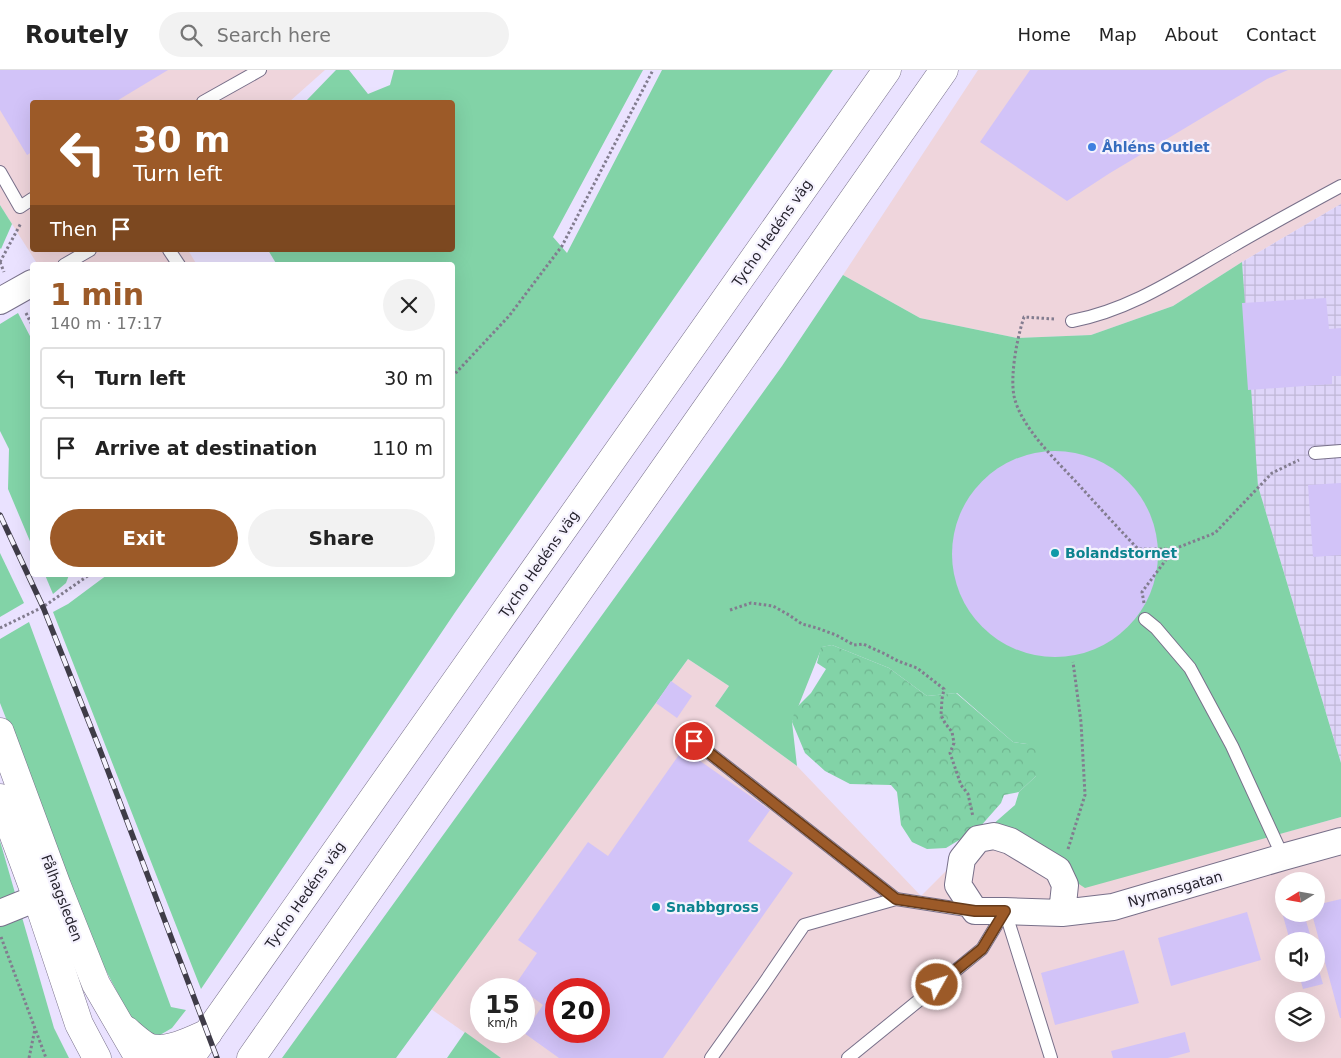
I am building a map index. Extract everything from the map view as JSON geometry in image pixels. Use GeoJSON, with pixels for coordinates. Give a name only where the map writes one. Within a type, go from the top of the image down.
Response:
{"type":"FeatureCollection","features":[{"type":"Feature","properties":{"kind":"main road","name":"Tycho Hedéns väg"},"geometry":{"type":"LineString","coordinates":[[190,1058],[887,70]]}},
{"type":"Feature","properties":{"kind":"main road"},"geometry":{"type":"LineString","coordinates":[[250,1058],[944,70]]}},
{"type":"Feature","properties":{"kind":"main road","name":"Fålhagsleden"},"geometry":{"type":"LineString","coordinates":[[0,732],[47,892],[79,1024],[97,1058]]}},
{"type":"Feature","properties":{"kind":"main road","name":"Fålhagsleden"},"geometry":{"type":"LineString","coordinates":[[0,798],[47,892],[138,1058]]}},
{"type":"Feature","properties":{"kind":"main road"},"geometry":{"type":"LineString","coordinates":[[119,1023],[138,1041],[154,1049],[173,1047],[208,1033]]}},
{"type":"Feature","properties":{"kind":"street"},"geometry":{"type":"LineString","coordinates":[[0,301],[30,284]]}},
{"type":"Feature","properties":{"kind":"street"},"geometry":{"type":"LineString","coordinates":[[975,911],[958,885],[962,859],[978,839],[994,836],[1010,841],[1058,870],[1065,885],[1062,913]]}},
{"type":"Feature","properties":{"kind":"street","name":"Nymansgatan"},"geometry":{"type":"LineString","coordinates":[[975,911],[1062,913],[1113,907],[1341,841]]}},
{"type":"Feature","properties":{"kind":"street"},"geometry":{"type":"LineString","coordinates":[[0,913],[47,892]]}},
{"type":"Feature","properties":{"kind":"lane"},"geometry":{"type":"LineString","coordinates":[[207,100],[260,70]]}},
{"type":"Feature","properties":{"kind":"lane"},"geometry":{"type":"LineString","coordinates":[[0,172],[20,207],[30,201]]}},
{"type":"Feature","properties":{"kind":"lane"},"geometry":{"type":"LineString","coordinates":[[1072,321],[1088,318],[1129,304],[1181,277],[1231,246],[1341,186]]}},
{"type":"Feature","properties":{"kind":"lane"},"geometry":{"type":"LineString","coordinates":[[69,262],[87,252]]}},
{"type":"Feature","properties":{"kind":"lane"},"geometry":{"type":"LineString","coordinates":[[1314,453],[1341,451]]}},
{"type":"Feature","properties":{"kind":"lane"},"geometry":{"type":"LineString","coordinates":[[1145,619],[1156,628],[1190,668],[1232,746],[1284,856]]}},
{"type":"Feature","properties":{"kind":"lane"},"geometry":{"type":"LineString","coordinates":[[694,741],[896,899]]}},
{"type":"Feature","properties":{"kind":"lane"},"geometry":{"type":"LineString","coordinates":[[711,1058],[804,925],[896,899],[975,911]]}},
{"type":"Feature","properties":{"kind":"lane"},"geometry":{"type":"LineString","coordinates":[[848,1058],[982,949],[1005,911]]}},
{"type":"Feature","properties":{"kind":"lane"},"geometry":{"type":"LineString","coordinates":[[1005,911],[1051,1058]]}},
{"type":"Feature","properties":{"kind":"path"},"geometry":{"type":"LineString","coordinates":[[455,374],[509,316],[562,246],[653,70]]}},
{"type":"Feature","properties":{"kind":"path"},"geometry":{"type":"LineString","coordinates":[[0,262],[22,221],[20,207]]}},
{"type":"Feature","properties":{"kind":"path"},"geometry":{"type":"LineString","coordinates":[[1072,321],[1024,317],[1017,338],[1014,395],[1021,416],[1047,450],[1138,549],[1174,549],[1215,533],[1272,473],[1314,453]]}},
{"type":"Feature","properties":{"kind":"path"},"geometry":{"type":"LineString","coordinates":[[1145,619],[1142,592],[1174,549]]}},
{"type":"Feature","properties":{"kind":"path"},"geometry":{"type":"LineString","coordinates":[[80,581],[81,577]]}},
{"type":"Feature","properties":{"kind":"path"},"geometry":{"type":"LineString","coordinates":[[0,628],[43,606],[86,577]]}},
{"type":"Feature","properties":{"kind":"path"},"geometry":{"type":"LineString","coordinates":[[730,610],[751,603],[773,606],[802,624],[836,635],[854,646],[863,644],[917,668],[944,689],[942,715],[952,732],[954,743],[950,753],[961,785],[968,794],[978,839]]}},
{"type":"Feature","properties":{"kind":"path"},"geometry":{"type":"LineString","coordinates":[[1058,870],[1067,851],[1085,795],[1081,722],[1073,662]]}},
{"type":"Feature","properties":{"kind":"path"},"geometry":{"type":"LineString","coordinates":[[0,934],[46,1058]]}},
{"type":"Feature","properties":{"kind":"path"},"geometry":{"type":"LineString","coordinates":[[29,1058],[35,1028]]}},
{"type":"Feature","properties":{"kind":"shaded area"},"geometry":{"type":"Polygon","coordinates":[[[0,70],[325,70],[291,100],[30,100],[30,252],[189,252],[195,262],[36,262],[0,205],[0,70]]]}},
{"type":"Feature","properties":{"kind":"shaded area"},"geometry":{"type":"Polygon","coordinates":[[[978,70],[1341,70],[1341,204],[1242,262],[1173,306],[1091,335],[1017,338],[920,318],[843,275],[978,70]]]}},
{"type":"Feature","properties":{"kind":"shaded area"},"geometry":{"type":"Polygon","coordinates":[[[1341,204],[1341,763],[1258,486],[1248,390],[1242,262],[1341,204]]]}},
{"type":"Feature","properties":{"kind":"shaded area"},"geometry":{"type":"Polygon","coordinates":[[[688,659],[729,686],[715,706],[797,766],[921,896],[991,826],[1085,887],[1341,817],[1341,1058],[501,1058],[480,1043],[535,1043],[535,978],[470,978],[470,1036],[431,1009],[688,659]]]}},
{"type":"Feature","properties":{"kind":"green space"},"geometry":{"type":"Polygon","coordinates":[[[336,70],[349,70],[368,94],[390,85],[394,70],[643,70],[553,237],[567,253],[662,70],[833,70],[456,611],[201,989],[53,612],[68,604],[104,577],[455,577],[455,262],[275,262],[269,252],[455,252],[455,100],[307,100],[336,70]]]}},
{"type":"Feature","properties":{"kind":"green space"},"geometry":{"type":"Polygon","coordinates":[[[0,205],[12,224],[1,249],[0,248],[0,205]]]}},
{"type":"Feature","properties":{"kind":"green space"},"geometry":{"type":"Polygon","coordinates":[[[1242,262],[1258,486],[1341,763],[1341,817],[1085,888],[991,826],[1015,805],[1019,792],[1036,776],[1027,744],[1013,742],[957,693],[927,696],[889,668],[832,645],[822,647],[792,722],[797,766],[715,706],[729,686],[688,659],[396,1058],[282,1058],[782,366],[843,275],[920,318],[1017,338],[1091,335],[1173,306],[1242,262]]]}},
{"type":"Feature","properties":{"kind":"green space"},"geometry":{"type":"Polygon","coordinates":[[[18,313],[30,336],[30,541],[8,489],[9,449],[0,431],[0,324],[18,313]]]}},
{"type":"Feature","properties":{"kind":"green space"},"geometry":{"type":"Polygon","coordinates":[[[0,553],[24,603],[0,617],[0,553]]]}},
{"type":"Feature","properties":{"kind":"green space"},"geometry":{"type":"Polygon","coordinates":[[[46,577],[68,577],[66,583],[53,594],[46,577]]]}},
{"type":"Feature","properties":{"kind":"green space"},"geometry":{"type":"Polygon","coordinates":[[[29,622],[171,1007],[186,1010],[172,1028],[160,1035],[138,1032],[101,961],[0,703],[0,639],[29,622]]]}},
{"type":"Feature","properties":{"kind":"green space"},"geometry":{"type":"Polygon","coordinates":[[[832,645],[889,668],[927,696],[956,693],[1013,742],[1027,744],[1038,751],[1036,776],[1019,792],[1004,795],[1001,803],[979,828],[946,848],[927,849],[912,842],[901,825],[897,792],[891,785],[850,784],[825,771],[805,753],[792,722],[795,709],[811,693],[826,669],[817,663],[821,647],[832,645]]]}},
{"type":"Feature","properties":{"kind":"green space"},"geometry":{"type":"Polygon","coordinates":[[[0,841],[54,1028],[69,1058],[0,1058],[0,841]]]}},
{"type":"Feature","properties":{"kind":"green space"},"geometry":{"type":"Polygon","coordinates":[[[465,1032],[470,1036],[470,1043],[480,1043],[501,1058],[447,1058],[465,1032]]]}},
{"type":"Feature","properties":{"kind":"building"},"geometry":{"type":"Polygon","coordinates":[[[0,70],[168,70],[118,100],[30,100],[30,153],[27,155],[0,110],[0,70]]]}},
{"type":"Feature","properties":{"kind":"building"},"geometry":{"type":"Polygon","coordinates":[[[1030,70],[1288,70],[1267,79],[1110,173],[1067,201],[980,142],[1030,70]]]}},
{"type":"Feature","properties":{"kind":"building"},"geometry":{"type":"Polygon","coordinates":[[[1326,298],[1329,329],[1341,328],[1341,376],[1332,376],[1332,384],[1248,390],[1242,303],[1326,298]]]}},
{"type":"Feature","properties":{"kind":"building","name":"Bolandstornet"},"geometry":{"type":"Polygon","coordinates":[[[1045,451],[1065,451],[1085,455],[1104,463],[1121,474],[1135,488],[1146,505],[1154,524],[1158,554],[1154,584],[1146,603],[1135,620],[1121,634],[1104,645],[1085,653],[1065,657],[1045,657],[1025,653],[1006,645],[989,634],[975,620],[964,603],[956,584],[952,564],[952,544],[956,524],[964,505],[975,488],[989,474],[1006,463],[1025,455],[1045,451]]]}},
{"type":"Feature","properties":{"kind":"building"},"geometry":{"type":"Polygon","coordinates":[[[1341,483],[1341,555],[1313,557],[1308,485],[1341,483]]]}},
{"type":"Feature","properties":{"kind":"building"},"geometry":{"type":"Polygon","coordinates":[[[671,681],[692,696],[677,718],[656,703],[671,681]]]}},
{"type":"Feature","properties":{"kind":"building","name":"Snabbgross"},"geometry":{"type":"Polygon","coordinates":[[[683,749],[770,810],[748,841],[793,873],[663,1058],[559,1058],[535,1041],[535,1017],[543,1005],[535,999],[535,978],[520,978],[537,953],[518,940],[588,842],[608,856],[683,749]]]}},
{"type":"Feature","properties":{"kind":"building"},"geometry":{"type":"Polygon","coordinates":[[[1341,899],[1341,1018],[1325,962],[1325,932],[1317,932],[1314,922],[1325,922],[1325,903],[1341,899]]]}},
{"type":"Feature","properties":{"kind":"building"},"geometry":{"type":"Polygon","coordinates":[[[1247,912],[1261,960],[1171,986],[1158,938],[1247,912]]]}},
{"type":"Feature","properties":{"kind":"building"},"geometry":{"type":"Polygon","coordinates":[[[1285,922],[1306,922],[1309,932],[1288,932],[1285,922]]]}},
{"type":"Feature","properties":{"kind":"building"},"geometry":{"type":"Polygon","coordinates":[[[1124,950],[1139,1003],[1055,1025],[1041,973],[1124,950]]]}},
{"type":"Feature","properties":{"kind":"building"},"geometry":{"type":"Polygon","coordinates":[[[1301,982],[1322,982],[1323,984],[1303,989],[1301,982]]]}},
{"type":"Feature","properties":{"kind":"building"},"geometry":{"type":"Polygon","coordinates":[[[1185,1032],[1190,1052],[1168,1058],[1113,1058],[1111,1051],[1185,1032]]]}},
{"type":"Feature","properties":{"kind":"railway"},"geometry":{"type":"LineString","coordinates":[[0,515],[43,607],[100,750],[217,1058]]}},
{"type":"Feature","properties":{"kind":"place","name":"Åhléns Outlet"},"geometry":{"type":"Point","coordinates":[1092,147]}},
{"type":"Feature","properties":{"kind":"place","name":"Bolandstornet"},"geometry":{"type":"Point","coordinates":[1055,553]}},
{"type":"Feature","properties":{"kind":"place","name":"Snabbgross"},"geometry":{"type":"Point","coordinates":[656,907]}},
{"type":"Feature","properties":{"kind":"route"},"geometry":{"type":"LineString","coordinates":[[694,741],[896,899],[975,911],[1005,911],[982,949],[937,985]]}}]}
